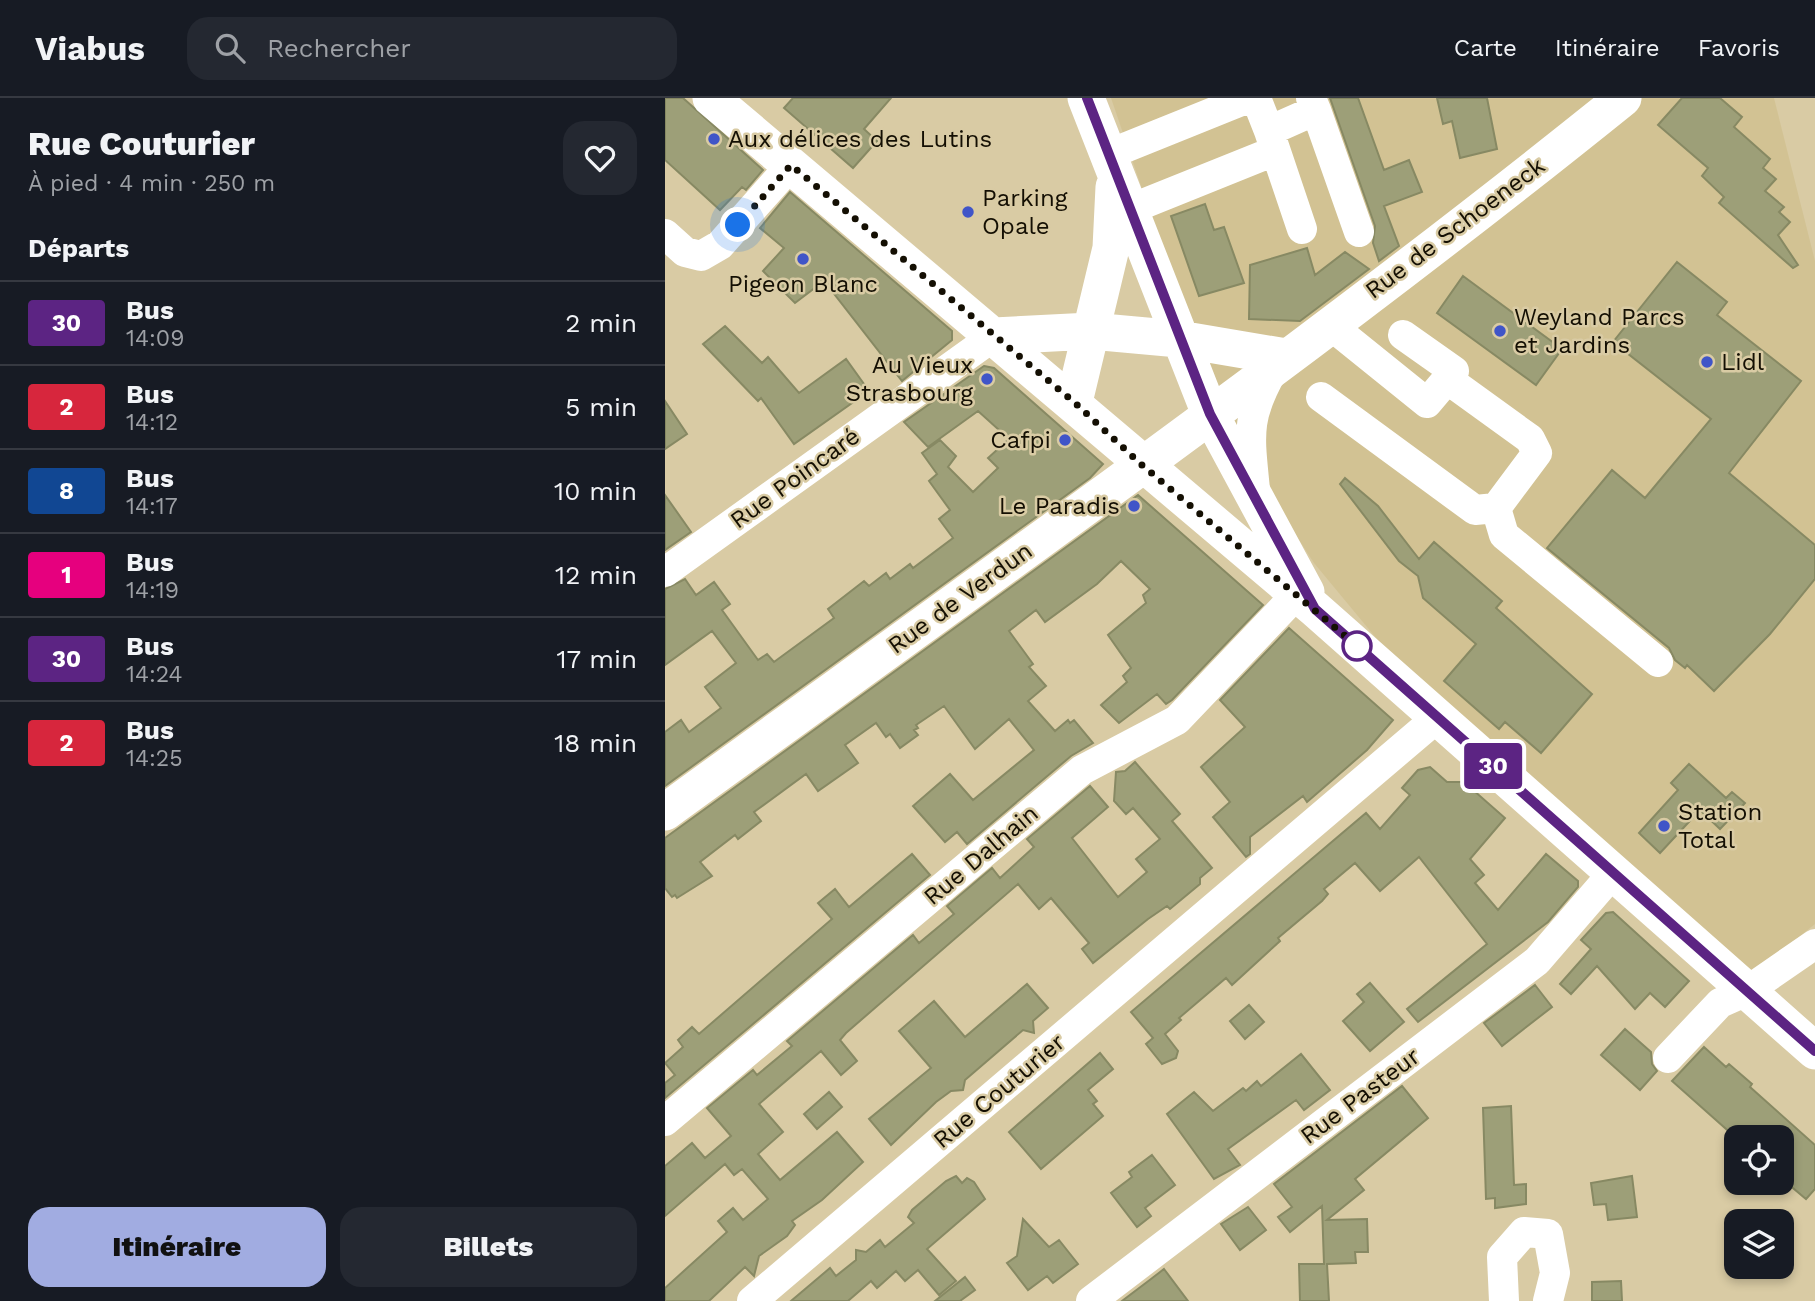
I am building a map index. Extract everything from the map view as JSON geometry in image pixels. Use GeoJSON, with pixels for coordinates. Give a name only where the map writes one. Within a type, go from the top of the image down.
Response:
{"type":"FeatureCollection","features":[{"type":"Feature","properties":{"kind":"main road"},"geometry":{"type":"LineString","coordinates":[[711,98],[1074,402],[1142,465],[1306,602],[1815,1052]]}},
{"type":"Feature","properties":{"kind":"main road"},"geometry":{"type":"LineString","coordinates":[[1086,98],[1210,414],[1257,501],[1306,602]]}},
{"type":"Feature","properties":{"kind":"main road","name":"Rue de Schoeneck"},"geometry":{"type":"LineString","coordinates":[[1281,360],[1532,171],[1622,98]]}},
{"type":"Feature","properties":{"kind":"main road"},"geometry":{"type":"LineString","coordinates":[[1074,402],[1111,248],[1111,165]]}},
{"type":"Feature","properties":{"kind":"main road"},"geometry":{"type":"LineString","coordinates":[[994,336],[1091,331],[1179,339],[1281,360]]}},
{"type":"Feature","properties":{"kind":"main road","name":"Rue de Verdun"},"geometry":{"type":"LineString","coordinates":[[665,812],[1142,465],[1281,360]]}},
{"type":"Feature","properties":{"kind":"street"},"geometry":{"type":"LineString","coordinates":[[1111,165],[1246,99],[1258,103],[1302,229]]}},
{"type":"Feature","properties":{"kind":"street"},"geometry":{"type":"LineString","coordinates":[[1128,209],[1272,141],[1314,104],[1359,232]]}},
{"type":"Feature","properties":{"kind":"street"},"geometry":{"type":"LineString","coordinates":[[665,234],[685,252],[701,256],[720,244],[791,165]]}},
{"type":"Feature","properties":{"kind":"street"},"geometry":{"type":"LineString","coordinates":[[1329,324],[1427,403],[1454,371],[1403,335]]}},
{"type":"Feature","properties":{"kind":"street","name":"Rue Poincaré"},"geometry":{"type":"LineString","coordinates":[[665,572],[994,336]]}},
{"type":"Feature","properties":{"kind":"street","name":"Rue de Schoeneck"},"geometry":{"type":"LineString","coordinates":[[1257,501],[1249,430],[1256,400],[1281,360]]}},
{"type":"Feature","properties":{"kind":"street"},"geometry":{"type":"LineString","coordinates":[[1321,397],[1475,510],[1496,508],[1537,453],[1530,439],[1447,379]]}},
{"type":"Feature","properties":{"kind":"street"},"geometry":{"type":"LineString","coordinates":[[1496,508],[1504,535],[1658,662]]}},
{"type":"Feature","properties":{"kind":"street","name":"Rue Dalhain"},"geometry":{"type":"LineString","coordinates":[[665,1122],[1082,770],[1177,720],[1306,602]]}},
{"type":"Feature","properties":{"kind":"street","name":"Rue Couturier"},"geometry":{"type":"LineString","coordinates":[[752,1301],[1438,717]]}},
{"type":"Feature","properties":{"kind":"street","name":"Rue Pasteur"},"geometry":{"type":"LineString","coordinates":[[1091,1301],[1537,961],[1613,873]]}},
{"type":"Feature","properties":{"kind":"street"},"geometry":{"type":"LineString","coordinates":[[1668,1058],[1720,1003],[1747,991],[1815,944]]}},
{"type":"Feature","properties":{"kind":"street"},"geometry":{"type":"LineString","coordinates":[[1504,1301],[1502,1257],[1524,1232],[1548,1234],[1555,1273],[1548,1301]]}},
{"type":"Feature","properties":{"kind":"shaded area"},"geometry":{"type":"Polygon","coordinates":[[[1111,98],[1774,98],[1815,261],[1815,924],[1743,982],[1396,662],[1314,563],[1250,464],[1193,338],[1111,98]]]}},
{"type":"Feature","properties":{"kind":"building"},"geometry":{"type":"Polygon","coordinates":[[[665,98],[683,98],[763,170],[746,190],[742,187],[720,210],[665,160],[665,98]]]}},
{"type":"Feature","properties":{"kind":"building"},"geometry":{"type":"Polygon","coordinates":[[[793,98],[891,98],[864,129],[877,141],[853,168],[784,108],[793,98]]]}},
{"type":"Feature","properties":{"kind":"building"},"geometry":{"type":"Polygon","coordinates":[[[1330,98],[1358,98],[1384,170],[1409,160],[1422,192],[1384,206],[1399,246],[1379,261],[1373,243],[1375,226],[1330,98]]]}},
{"type":"Feature","properties":{"kind":"building"},"geometry":{"type":"Polygon","coordinates":[[[1437,98],[1487,98],[1497,149],[1460,158],[1452,121],[1443,124],[1437,98]]]}},
{"type":"Feature","properties":{"kind":"building"},"geometry":{"type":"Polygon","coordinates":[[[1682,98],[1720,98],[1742,117],[1734,127],[1770,159],[1763,168],[1776,179],[1765,191],[1784,207],[1779,212],[1790,222],[1778,235],[1798,265],[1793,268],[1719,203],[1724,197],[1702,176],[1708,168],[1658,125],[1682,98]]]}},
{"type":"Feature","properties":{"kind":"building"},"geometry":{"type":"Polygon","coordinates":[[[790,192],[952,331],[952,340],[902,381],[824,281],[795,303],[763,271],[784,248],[760,228],[790,192]]]}},
{"type":"Feature","properties":{"kind":"building"},"geometry":{"type":"Polygon","coordinates":[[[1205,204],[1214,230],[1224,227],[1244,283],[1199,296],[1171,216],[1205,204]]]}},
{"type":"Feature","properties":{"kind":"building"},"geometry":{"type":"Polygon","coordinates":[[[1307,248],[1315,275],[1345,252],[1369,269],[1300,321],[1249,319],[1250,265],[1307,248]]]}},
{"type":"Feature","properties":{"kind":"building"},"geometry":{"type":"Polygon","coordinates":[[[1677,262],[1727,302],[1717,315],[1801,381],[1729,473],[1815,545],[1815,579],[1770,634],[1714,691],[1687,665],[1685,668],[1675,660],[1669,648],[1547,548],[1612,470],[1645,498],[1711,419],[1613,342],[1677,262]]]}},
{"type":"Feature","properties":{"kind":"building","name":"Weyland Parcs et Jardins"},"geometry":{"type":"Polygon","coordinates":[[[1463,276],[1562,349],[1536,385],[1437,313],[1463,276]]]}},
{"type":"Feature","properties":{"kind":"building"},"geometry":{"type":"Polygon","coordinates":[[[725,326],[762,363],[768,357],[799,393],[846,359],[869,391],[794,444],[761,398],[758,401],[703,344],[725,326]]]}},
{"type":"Feature","properties":{"kind":"building"},"geometry":{"type":"Polygon","coordinates":[[[984,366],[994,368],[1103,464],[1090,478],[665,786],[665,732],[681,720],[689,732],[721,708],[705,687],[736,663],[712,631],[665,665],[665,589],[685,579],[696,595],[714,582],[730,604],[722,610],[758,660],[767,654],[774,662],[834,618],[828,609],[864,581],[869,586],[886,573],[890,579],[910,564],[913,568],[953,538],[939,519],[950,510],[929,481],[937,474],[922,453],[940,440],[956,456],[948,467],[973,492],[998,468],[988,458],[1009,439],[978,411],[928,447],[904,422],[984,366]]]}},
{"type":"Feature","properties":{"kind":"building"},"geometry":{"type":"Polygon","coordinates":[[[665,401],[687,434],[665,449],[665,401]]]}},
{"type":"Feature","properties":{"kind":"building"},"geometry":{"type":"Polygon","coordinates":[[[1345,478],[1378,506],[1419,559],[1434,542],[1502,601],[1496,608],[1592,694],[1541,753],[1505,722],[1499,729],[1444,681],[1476,644],[1423,598],[1418,576],[1399,561],[1340,484],[1345,478]]]}},
{"type":"Feature","properties":{"kind":"building"},"geometry":{"type":"Polygon","coordinates":[[[665,495],[691,532],[665,550],[665,495]]]}},
{"type":"Feature","properties":{"kind":"building"},"geometry":{"type":"Polygon","coordinates":[[[1138,495],[1263,605],[1172,700],[1166,704],[1157,694],[1119,723],[1101,705],[1127,682],[1123,676],[1131,668],[1108,635],[1146,603],[1143,595],[1150,589],[1121,561],[1097,584],[1045,622],[1036,610],[1009,631],[1033,664],[1029,667],[1046,686],[1028,701],[1055,731],[1068,720],[1070,723],[1074,720],[1093,743],[1071,756],[967,844],[957,832],[945,842],[913,806],[950,774],[973,800],[1034,750],[1009,719],[975,749],[944,706],[916,725],[918,728],[914,730],[918,735],[900,748],[890,734],[886,737],[876,723],[845,745],[858,763],[818,791],[806,774],[754,812],[761,821],[738,839],[735,835],[700,862],[712,876],[677,898],[675,895],[672,897],[665,888],[665,838],[1138,495]]]}},
{"type":"Feature","properties":{"kind":"building"},"geometry":{"type":"Polygon","coordinates":[[[1289,628],[1393,720],[1367,750],[1307,802],[1303,796],[1250,837],[1250,854],[1246,857],[1213,817],[1230,802],[1201,767],[1245,727],[1220,700],[1289,628]]]}},
{"type":"Feature","properties":{"kind":"building"},"geometry":{"type":"Polygon","coordinates":[[[1135,762],[1180,814],[1172,821],[1212,868],[1200,878],[1200,884],[1170,909],[1167,906],[1148,919],[1093,963],[1082,949],[1089,943],[1051,898],[1039,909],[1018,884],[846,1033],[840,1040],[857,1061],[841,1075],[821,1051],[759,1104],[783,1132],[758,1154],[780,1180],[837,1132],[863,1162],[822,1200],[792,1221],[795,1225],[787,1236],[759,1256],[754,1276],[745,1267],[709,1301],[665,1301],[665,1288],[727,1232],[718,1221],[733,1208],[743,1220],[768,1199],[742,1169],[734,1175],[725,1164],[665,1216],[665,1166],[692,1143],[705,1158],[731,1136],[707,1108],[753,1070],[757,1075],[792,1046],[787,1041],[913,935],[919,943],[954,914],[947,906],[992,868],[1000,878],[1034,847],[1027,839],[1090,786],[1108,807],[1072,838],[1118,897],[1147,872],[1136,859],[1160,839],[1133,808],[1126,814],[1114,801],[1116,772],[1125,771],[1135,762]]]}},
{"type":"Feature","properties":{"kind":"building"},"geometry":{"type":"Polygon","coordinates":[[[1689,764],[1726,798],[1732,792],[1745,803],[1720,829],[1700,810],[1660,853],[1639,833],[1678,790],[1671,783],[1689,764]]]}},
{"type":"Feature","properties":{"kind":"building"},"geometry":{"type":"Polygon","coordinates":[[[1430,767],[1447,782],[1464,782],[1505,818],[1470,859],[1484,875],[1475,883],[1498,910],[1546,854],[1578,881],[1578,887],[1548,922],[1418,1022],[1407,1009],[1487,944],[1419,857],[1380,891],[1355,863],[1324,889],[1328,894],[1322,901],[1278,938],[1280,941],[1232,985],[1226,978],[1179,1018],[1181,1020],[1165,1034],[1178,1051],[1176,1058],[1162,1064],[1146,1044],[1153,1038],[1131,1012],[1366,813],[1380,829],[1410,795],[1402,788],[1418,770],[1430,767]]]}},
{"type":"Feature","properties":{"kind":"building"},"geometry":{"type":"Polygon","coordinates":[[[912,854],[930,875],[665,1098],[665,1083],[675,1075],[665,1063],[683,1047],[678,1040],[692,1027],[699,1034],[832,919],[818,903],[835,889],[849,907],[912,854]]]}},
{"type":"Feature","properties":{"kind":"building"},"geometry":{"type":"Polygon","coordinates":[[[1613,912],[1689,981],[1665,1007],[1650,993],[1635,1009],[1597,966],[1571,994],[1560,984],[1591,949],[1581,940],[1606,913],[1613,912]]]}},
{"type":"Feature","properties":{"kind":"building"},"geometry":{"type":"Polygon","coordinates":[[[1370,983],[1404,1022],[1370,1051],[1343,1021],[1364,1002],[1357,994],[1370,983]]]}},
{"type":"Feature","properties":{"kind":"building"},"geometry":{"type":"Polygon","coordinates":[[[1027,984],[1048,1008],[1033,1021],[1034,1033],[1023,1030],[965,1080],[963,1090],[951,1091],[936,1102],[891,1145],[869,1119],[931,1068],[899,1031],[934,1001],[965,1037],[1027,984]]]}},
{"type":"Feature","properties":{"kind":"building"},"geometry":{"type":"Polygon","coordinates":[[[1535,985],[1552,1007],[1502,1046],[1484,1023],[1535,985]]]}},
{"type":"Feature","properties":{"kind":"building"},"geometry":{"type":"Polygon","coordinates":[[[1249,1005],[1264,1022],[1245,1039],[1230,1021],[1249,1005]]]}},
{"type":"Feature","properties":{"kind":"building"},"geometry":{"type":"Polygon","coordinates":[[[1625,1029],[1651,1052],[1652,1064],[1657,1071],[1640,1090],[1601,1055],[1625,1029]]]}},
{"type":"Feature","properties":{"kind":"building"},"geometry":{"type":"Polygon","coordinates":[[[1704,1047],[1726,1067],[1729,1064],[1752,1084],[1750,1087],[1793,1125],[1724,1125],[1724,1127],[1672,1081],[1704,1047]]]}},
{"type":"Feature","properties":{"kind":"building"},"geometry":{"type":"Polygon","coordinates":[[[1100,1053],[1113,1069],[1088,1090],[1097,1101],[1093,1104],[1103,1116],[1041,1169],[1009,1132],[1100,1053]]]}},
{"type":"Feature","properties":{"kind":"building"},"geometry":{"type":"Polygon","coordinates":[[[1301,1054],[1330,1090],[1304,1110],[1296,1100],[1228,1149],[1240,1165],[1214,1179],[1167,1114],[1194,1092],[1213,1111],[1243,1088],[1246,1091],[1257,1081],[1261,1086],[1301,1054]]]}},
{"type":"Feature","properties":{"kind":"building"},"geometry":{"type":"Polygon","coordinates":[[[1402,1086],[1428,1118],[1355,1179],[1364,1190],[1327,1220],[1367,1219],[1368,1252],[1355,1252],[1356,1263],[1327,1264],[1329,1301],[1300,1301],[1299,1264],[1324,1264],[1322,1206],[1290,1232],[1278,1217],[1292,1207],[1274,1184],[1402,1086]]]}},
{"type":"Feature","properties":{"kind":"building"},"geometry":{"type":"Polygon","coordinates":[[[829,1092],[842,1107],[817,1129],[804,1114],[829,1092]]]}},
{"type":"Feature","properties":{"kind":"building"},"geometry":{"type":"Polygon","coordinates":[[[1511,1106],[1514,1185],[1526,1184],[1526,1204],[1495,1208],[1495,1198],[1486,1199],[1483,1108],[1511,1106]]]}},
{"type":"Feature","properties":{"kind":"building"},"geometry":{"type":"Polygon","coordinates":[[[1794,1126],[1815,1145],[1815,1189],[1806,1199],[1794,1189],[1794,1126]]]}},
{"type":"Feature","properties":{"kind":"building"},"geometry":{"type":"Polygon","coordinates":[[[1152,1155],[1175,1185],[1145,1208],[1151,1216],[1137,1227],[1111,1193],[1132,1177],[1129,1172],[1152,1155]]]}},
{"type":"Feature","properties":{"kind":"building"},"geometry":{"type":"Polygon","coordinates":[[[956,1176],[962,1183],[967,1178],[974,1182],[985,1199],[927,1249],[956,1281],[939,1295],[918,1270],[905,1281],[896,1271],[877,1288],[871,1281],[848,1301],[791,1301],[830,1268],[836,1276],[856,1260],[856,1250],[866,1252],[880,1240],[885,1247],[914,1223],[908,1217],[912,1210],[946,1181],[956,1176]]]}},
{"type":"Feature","properties":{"kind":"building"},"geometry":{"type":"Polygon","coordinates":[[[1632,1176],[1637,1217],[1608,1220],[1606,1204],[1594,1205],[1591,1183],[1632,1176]]]}},
{"type":"Feature","properties":{"kind":"building"},"geometry":{"type":"Polygon","coordinates":[[[1248,1207],[1266,1230],[1240,1250],[1221,1224],[1248,1207]]]}},
{"type":"Feature","properties":{"kind":"building"},"geometry":{"type":"Polygon","coordinates":[[[1023,1219],[1049,1247],[1059,1240],[1078,1264],[1053,1283],[1047,1276],[1028,1290],[1007,1263],[1017,1256],[1023,1219]]]}},
{"type":"Feature","properties":{"kind":"building"},"geometry":{"type":"Polygon","coordinates":[[[1164,1269],[1188,1301],[1122,1301],[1151,1279],[1164,1269]]]}},
{"type":"Feature","properties":{"kind":"building"},"geometry":{"type":"Polygon","coordinates":[[[965,1277],[975,1290],[960,1301],[935,1301],[965,1277]]]}},
{"type":"Feature","properties":{"kind":"building"},"geometry":{"type":"Polygon","coordinates":[[[1621,1281],[1622,1301],[1592,1301],[1592,1282],[1621,1281]]]}},
{"type":"Feature","properties":{"kind":"bus line","name":"30"},"geometry":{"type":"LineString","coordinates":[[1087,98],[1114,175],[1210,414],[1315,609],[1815,1051]]}},
{"type":"Feature","properties":{"kind":"place","name":"Aux délices des Lutins"},"geometry":{"type":"Point","coordinates":[714,139]}},
{"type":"Feature","properties":{"kind":"place","name":"Parking Opale"},"geometry":{"type":"Point","coordinates":[968,212]}},
{"type":"Feature","properties":{"kind":"place","name":"Pigeon Blanc"},"geometry":{"type":"Point","coordinates":[803,259]}},
{"type":"Feature","properties":{"kind":"place","name":"Weyland Parcs et Jardins"},"geometry":{"type":"Point","coordinates":[1500,331]}},
{"type":"Feature","properties":{"kind":"place","name":"Lidl"},"geometry":{"type":"Point","coordinates":[1707,362]}},
{"type":"Feature","properties":{"kind":"place","name":"Au Vieux Strasbourg"},"geometry":{"type":"Point","coordinates":[987,379]}},
{"type":"Feature","properties":{"kind":"place","name":"Cafpi"},"geometry":{"type":"Point","coordinates":[1065,440]}},
{"type":"Feature","properties":{"kind":"place","name":"Le Paradis"},"geometry":{"type":"Point","coordinates":[1134,506]}},
{"type":"Feature","properties":{"kind":"place","name":"Station Total"},"geometry":{"type":"Point","coordinates":[1664,826]}},
{"type":"Feature","properties":{"kind":"route"},"geometry":{"type":"LineString","coordinates":[[738,225],[791,165],[1074,402],[1142,465],[1357,646]]}}]}
